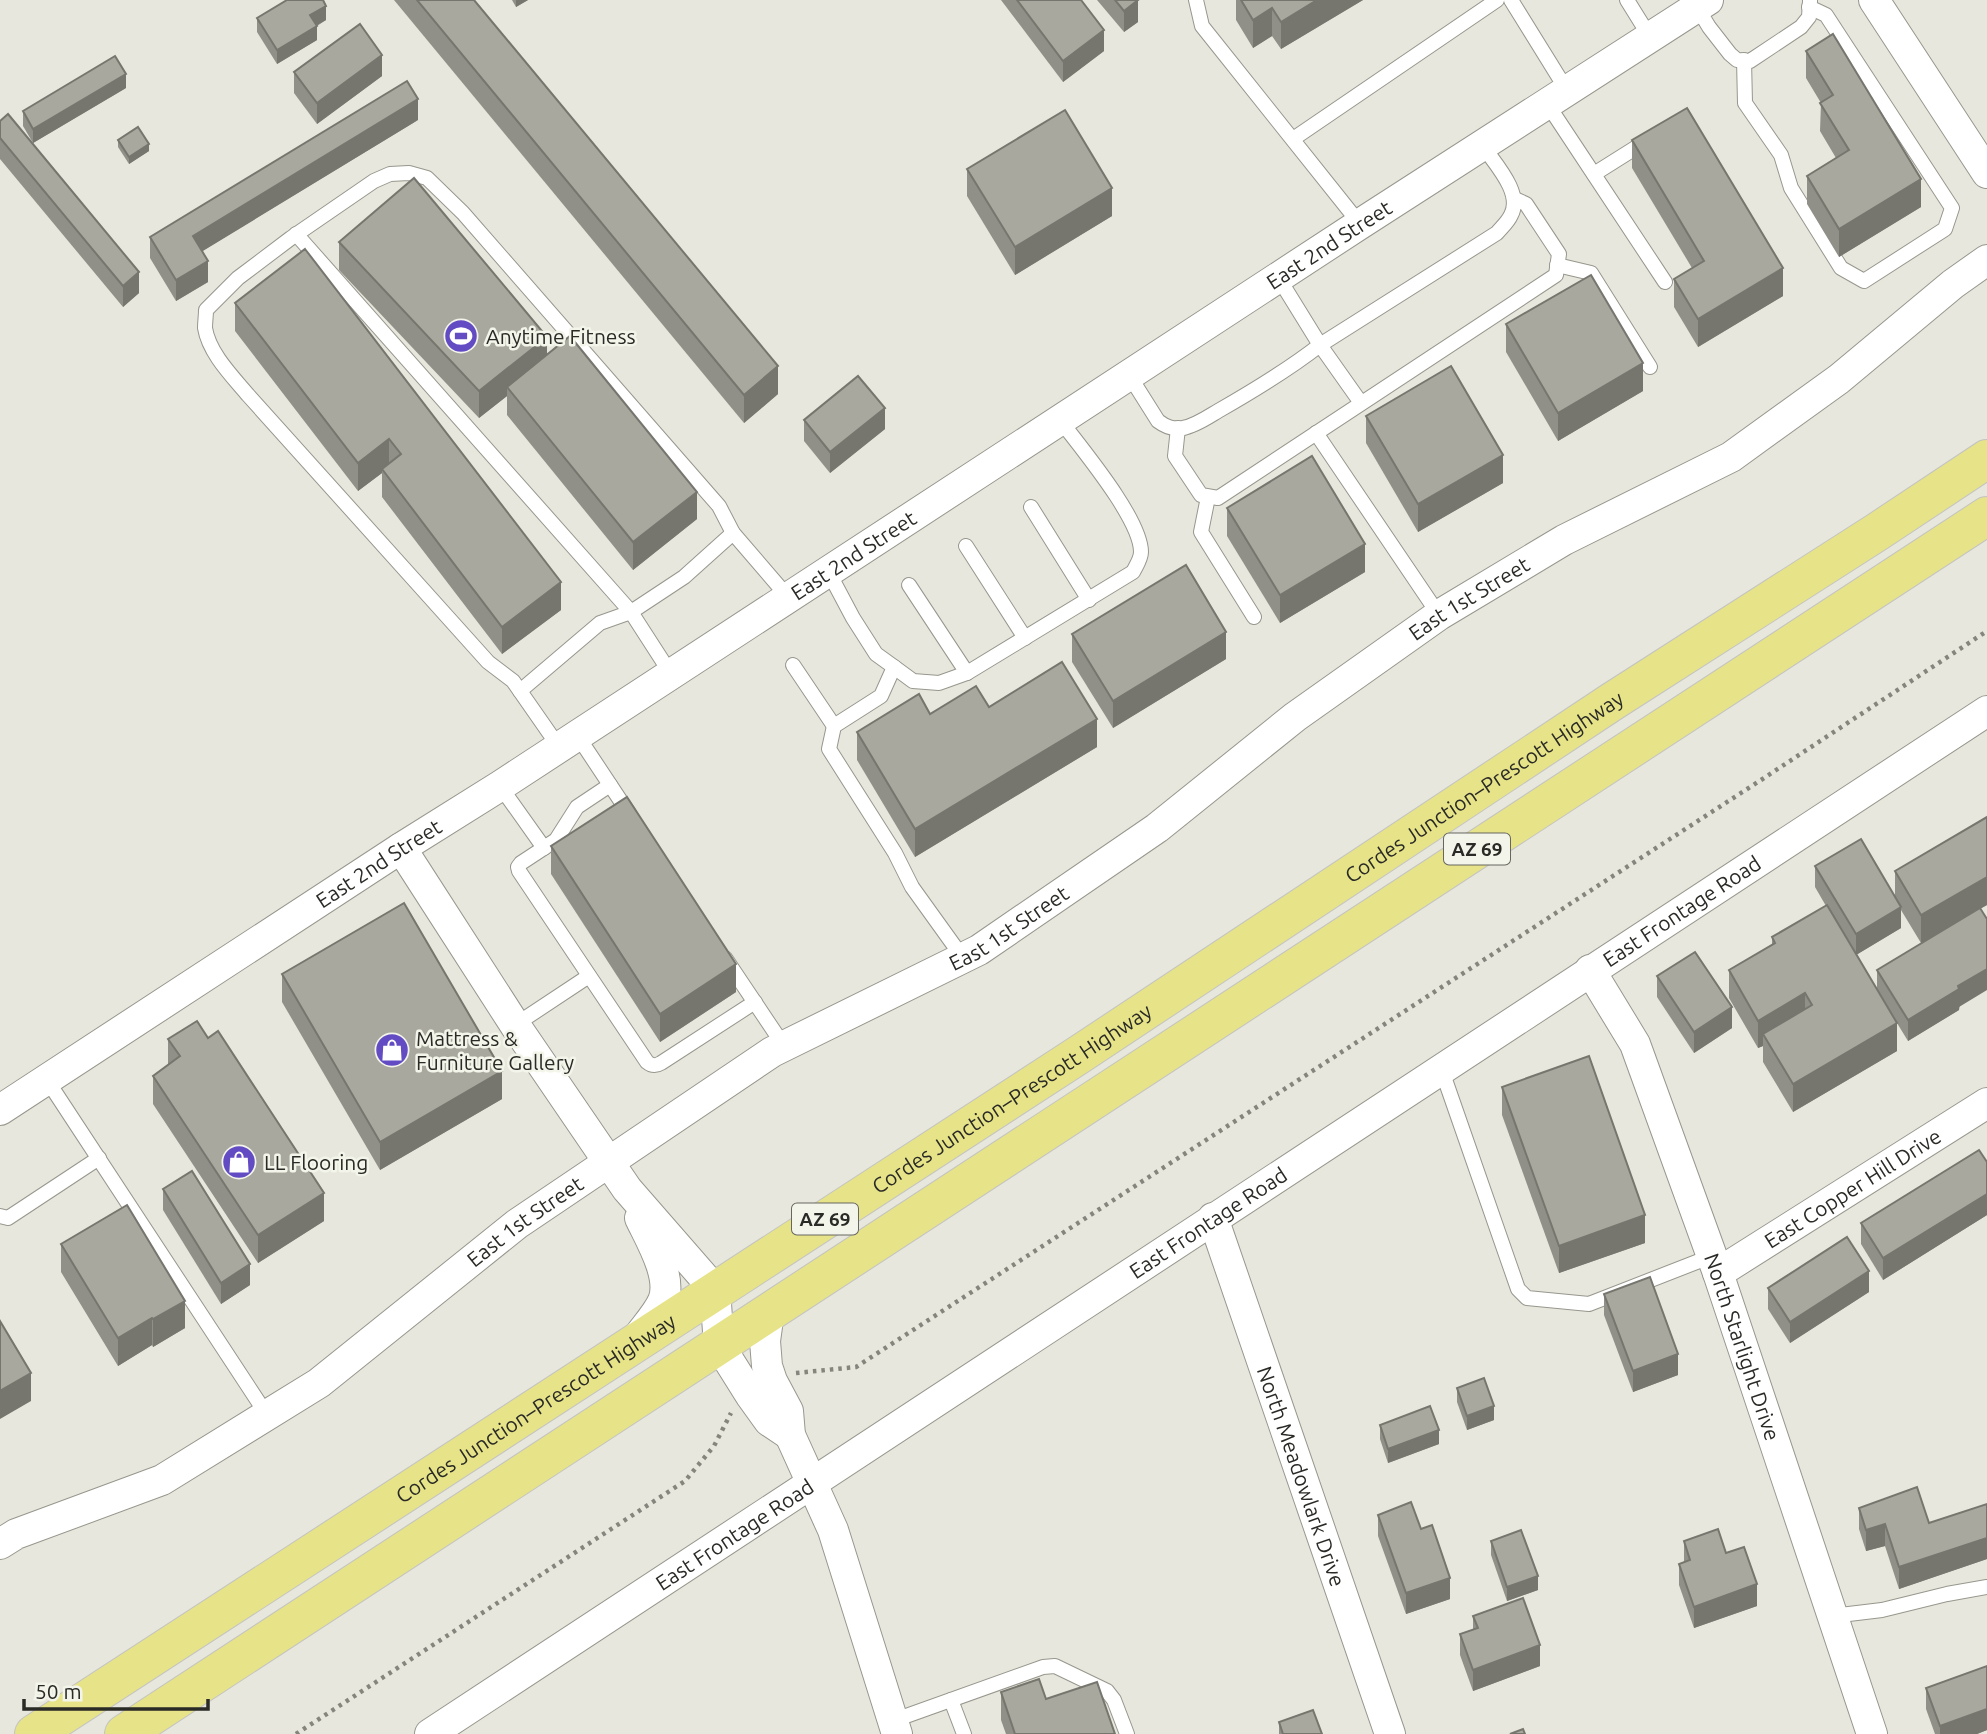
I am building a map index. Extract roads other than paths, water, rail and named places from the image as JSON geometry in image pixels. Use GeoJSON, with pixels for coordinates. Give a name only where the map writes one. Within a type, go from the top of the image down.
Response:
{"type":"FeatureCollection","features":[{"type":"Feature","properties":{"kind":"main road","name":"Cordes Junction–Prescott Highway"},"geometry":{"type":"LineString","coordinates":[[34,1734],[1077,1056],[1602,708],[1987,459]]}},
{"type":"Feature","properties":{"kind":"main road","name":"AZ 69"},"geometry":{"type":"LineString","coordinates":[[124,1734],[1987,516]]}},
{"type":"Feature","properties":{"kind":"street"},"geometry":{"type":"LineString","coordinates":[[1874,0],[1987,173]]}},
{"type":"Feature","properties":{"kind":"street","name":"East 2nd Street"},"geometry":{"type":"LineString","coordinates":[[0,1111],[1702,3]]}},
{"type":"Feature","properties":{"kind":"street","name":"East 1st Street"},"geometry":{"type":"LineString","coordinates":[[0,1544],[16,1534],[162,1480],[319,1383],[517,1224],[772,1052],[978,950],[1157,828],[1295,717],[1439,615],[1564,540],[1731,457],[1839,379],[1953,284],[1987,261]]}},
{"type":"Feature","properties":{"kind":"street","name":"East Frontage Road"},"geometry":{"type":"LineString","coordinates":[[430,1734],[1987,711]]}},
{"type":"Feature","properties":{"kind":"street"},"geometry":{"type":"LineString","coordinates":[[401,848],[515,1025],[628,1189],[715,1290],[719,1345],[769,1421],[790,1435]]}},
{"type":"Feature","properties":{"kind":"street","name":"North Starlight Drive"},"geometry":{"type":"LineString","coordinates":[[1590,970],[1634,1044],[1715,1265],[1871,1734]]}},
{"type":"Feature","properties":{"kind":"street","name":"East Copper Hill Drive"},"geometry":{"type":"LineString","coordinates":[[1715,1265],[1987,1103]]}},
{"type":"Feature","properties":{"kind":"street"},"geometry":{"type":"LineString","coordinates":[[628,1189],[664,1273],[666,1288],[663,1301],[634,1342]]}},
{"type":"Feature","properties":{"kind":"street","name":"North Meadowlark Drive"},"geometry":{"type":"LineString","coordinates":[[1213,1218],[1390,1734]]}},
{"type":"Feature","properties":{"kind":"street"},"geometry":{"type":"LineString","coordinates":[[769,1312],[765,1341],[767,1366],[788,1411],[790,1435],[833,1530],[895,1728]]}},
{"type":"Feature","properties":{"kind":"lane"},"geometry":{"type":"LineString","coordinates":[[1196,0],[1202,26],[1360,224]]}},
{"type":"Feature","properties":{"kind":"lane"},"geometry":{"type":"LineString","coordinates":[[1293,139],[1497,0]]}},
{"type":"Feature","properties":{"kind":"lane"},"geometry":{"type":"LineString","coordinates":[[1511,0],[1594,174],[1665,282]]}},
{"type":"Feature","properties":{"kind":"lane"},"geometry":{"type":"LineString","coordinates":[[1627,0],[1650,37]]}},
{"type":"Feature","properties":{"kind":"lane"},"geometry":{"type":"LineString","coordinates":[[1702,3],[1709,27],[1737,60],[1744,60],[1750,61],[1801,27],[1809,16],[1810,4],[1826,15],[1952,208],[1945,229],[1864,281],[1841,268],[1790,188],[1781,155],[1745,103],[1744,60]]}},
{"type":"Feature","properties":{"kind":"lane"},"geometry":{"type":"LineString","coordinates":[[1594,174],[1662,131]]}},
{"type":"Feature","properties":{"kind":"lane"},"geometry":{"type":"LineString","coordinates":[[1129,375],[1158,421],[1165,426],[1178,428],[1192,426],[1298,362],[1320,345],[1497,233],[1512,214],[1515,199],[1513,190],[1483,146]]}},
{"type":"Feature","properties":{"kind":"lane"},"geometry":{"type":"LineString","coordinates":[[641,831],[610,785],[513,681],[488,662],[248,396],[224,366],[212,345],[205,328],[206,310],[237,278],[374,181],[390,174],[409,173],[427,178],[463,213],[719,506],[733,533],[788,597]]}},
{"type":"Feature","properties":{"kind":"lane"},"geometry":{"type":"LineString","coordinates":[[1178,428],[1175,456],[1200,495],[1218,498],[1556,275],[1559,254],[1526,204],[1515,199]]}},
{"type":"Feature","properties":{"kind":"lane"},"geometry":{"type":"LineString","coordinates":[[296,234],[631,612],[671,674]]}},
{"type":"Feature","properties":{"kind":"lane"},"geometry":{"type":"LineString","coordinates":[[1557,265],[1591,273],[1650,367]]}},
{"type":"Feature","properties":{"kind":"lane"},"geometry":{"type":"LineString","coordinates":[[1278,277],[1320,345],[1361,403]]}},
{"type":"Feature","properties":{"kind":"lane"},"geometry":{"type":"LineString","coordinates":[[828,571],[876,654],[914,681],[939,683],[967,673],[1133,572],[1141,555],[1139,537],[1128,514],[1060,420]]}},
{"type":"Feature","properties":{"kind":"lane"},"geometry":{"type":"LineString","coordinates":[[1316,433],[1439,615]]}},
{"type":"Feature","properties":{"kind":"lane"},"geometry":{"type":"LineString","coordinates":[[1208,497],[1201,532],[1254,617]]}},
{"type":"Feature","properties":{"kind":"lane"},"geometry":{"type":"LineString","coordinates":[[1031,507],[1089,600]]}},
{"type":"Feature","properties":{"kind":"lane"},"geometry":{"type":"LineString","coordinates":[[520,691],[600,623],[631,612],[684,577],[733,533]]}},
{"type":"Feature","properties":{"kind":"lane"},"geometry":{"type":"LineString","coordinates":[[966,546],[1025,638]]}},
{"type":"Feature","properties":{"kind":"lane"},"geometry":{"type":"LineString","coordinates":[[909,585],[967,673]]}},
{"type":"Feature","properties":{"kind":"lane"},"geometry":{"type":"LineString","coordinates":[[793,665],[834,726]]}},
{"type":"Feature","properties":{"kind":"lane"},"geometry":{"type":"LineString","coordinates":[[894,667],[881,696],[834,726],[829,749],[895,853],[912,887],[963,958]]}},
{"type":"Feature","properties":{"kind":"lane"},"geometry":{"type":"LineString","coordinates":[[610,785],[577,807],[560,836],[521,863],[519,872],[647,1062],[656,1066],[755,1002]]}},
{"type":"Feature","properties":{"kind":"lane"},"geometry":{"type":"LineString","coordinates":[[500,786],[544,848]]}},
{"type":"Feature","properties":{"kind":"lane"},"geometry":{"type":"LineString","coordinates":[[717,945],[784,1046]]}},
{"type":"Feature","properties":{"kind":"lane"},"geometry":{"type":"LineString","coordinates":[[515,1025],[589,976]]}},
{"type":"Feature","properties":{"kind":"lane"},"geometry":{"type":"LineString","coordinates":[[1441,1069],[1522,1295],[1527,1298],[1589,1304],[1715,1265]]}},
{"type":"Feature","properties":{"kind":"lane"},"geometry":{"type":"LineString","coordinates":[[47,1080],[267,1415]]}},
{"type":"Feature","properties":{"kind":"lane"},"geometry":{"type":"LineString","coordinates":[[0,1216],[8,1218],[99,1158]]}},
{"type":"Feature","properties":{"kind":"lane"},"geometry":{"type":"LineString","coordinates":[[1832,1616],[1882,1610],[1987,1587]]}},
{"type":"Feature","properties":{"kind":"lane"},"geometry":{"type":"LineString","coordinates":[[895,1728],[951,1700],[1043,1667],[1055,1666],[1107,1691],[1114,1700],[1127,1734]]}},
{"type":"Feature","properties":{"kind":"lane"},"geometry":{"type":"LineString","coordinates":[[951,1700],[964,1734]]}},
{"type":"Feature","properties":{"kind":"place","name":"Anytime Fitness"},"geometry":{"type":"Point","coordinates":[461,336]}},
{"type":"Feature","properties":{"kind":"place","name":"Mattress & Furniture Gallery"},"geometry":{"type":"Point","coordinates":[392,1050]}},
{"type":"Feature","properties":{"kind":"place","name":"LL Flooring"},"geometry":{"type":"Point","coordinates":[239,1162]}}]}
